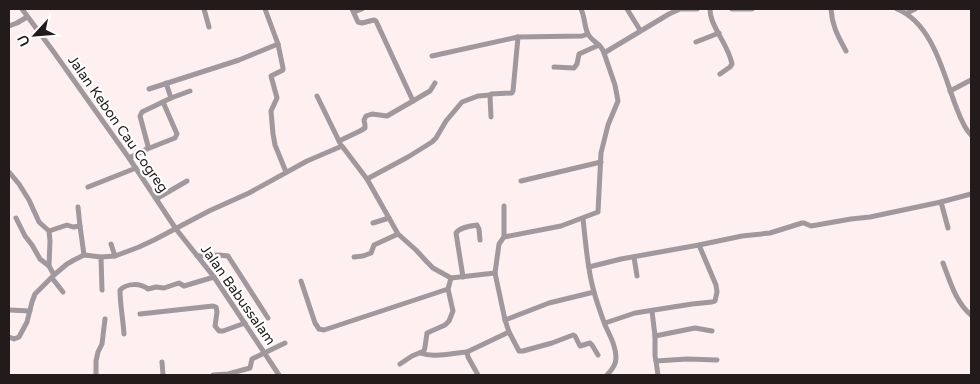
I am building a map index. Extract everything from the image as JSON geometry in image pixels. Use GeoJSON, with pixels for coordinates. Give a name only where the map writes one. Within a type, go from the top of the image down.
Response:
{"type":"FeatureCollection","features":[{"type":"Feature","properties":{"kind":"street","name":"Jalan Kebon Cau Cogreg"},"geometry":{"type":"LineString","coordinates":[[22,9],[130,158],[176,229]]}},
{"type":"Feature","properties":{"kind":"street"},"geometry":{"type":"LineString","coordinates":[[204,9],[209,27]]}},
{"type":"Feature","properties":{"kind":"street"},"geometry":{"type":"LineString","coordinates":[[266,9],[278,44],[283,70],[271,76],[277,98],[271,111],[275,145],[286,172]]}},
{"type":"Feature","properties":{"kind":"street"},"geometry":{"type":"LineString","coordinates":[[362,9],[353,11],[360,22],[376,21],[413,101]]}},
{"type":"Feature","properties":{"kind":"street"},"geometry":{"type":"LineString","coordinates":[[504,237],[551,229],[598,212],[602,144],[618,101],[615,84],[603,48],[588,34],[581,9]]}},
{"type":"Feature","properties":{"kind":"street"},"geometry":{"type":"LineString","coordinates":[[627,9],[640,30]]}},
{"type":"Feature","properties":{"kind":"street"},"geometry":{"type":"LineString","coordinates":[[604,53],[669,14],[680,9],[697,9]]}},
{"type":"Feature","properties":{"kind":"street"},"geometry":{"type":"LineString","coordinates":[[710,9],[712,21],[730,53],[732,64],[720,74]]}},
{"type":"Feature","properties":{"kind":"street"},"geometry":{"type":"LineString","coordinates":[[732,9],[752,9]]}},
{"type":"Feature","properties":{"kind":"street"},"geometry":{"type":"LineString","coordinates":[[831,9],[831,20],[846,51]]}},
{"type":"Feature","properties":{"kind":"street"},"geometry":{"type":"LineString","coordinates":[[897,9],[906,12],[921,28],[938,55],[950,91],[971,135]]}},
{"type":"Feature","properties":{"kind":"street"},"geometry":{"type":"LineString","coordinates":[[906,12],[915,9]]}},
{"type":"Feature","properties":{"kind":"street"},"geometry":{"type":"LineString","coordinates":[[9,26],[27,17]]}},
{"type":"Feature","properties":{"kind":"street"},"geometry":{"type":"LineString","coordinates":[[696,42],[719,33]]}},
{"type":"Feature","properties":{"kind":"street"},"geometry":{"type":"LineString","coordinates":[[432,56],[518,37],[582,36],[588,34]]}},
{"type":"Feature","properties":{"kind":"street"},"geometry":{"type":"LineString","coordinates":[[367,179],[432,142],[462,102],[493,93],[513,92],[518,37]]}},
{"type":"Feature","properties":{"kind":"street"},"geometry":{"type":"LineString","coordinates":[[149,89],[239,60],[278,44]]}},
{"type":"Feature","properties":{"kind":"street"},"geometry":{"type":"LineString","coordinates":[[554,67],[574,68],[579,54],[599,45]]}},
{"type":"Feature","properties":{"kind":"street"},"geometry":{"type":"LineString","coordinates":[[950,91],[971,80]]}},
{"type":"Feature","properties":{"kind":"street"},"geometry":{"type":"LineString","coordinates":[[166,83],[171,98]]}},
{"type":"Feature","properties":{"kind":"street"},"geometry":{"type":"LineString","coordinates":[[9,337],[14,339],[19,337],[27,322],[35,294],[67,264],[84,255],[115,256],[154,240],[209,210],[249,193],[340,143],[365,128],[364,118],[366,116],[372,114],[387,116],[430,91],[435,83]]}},
{"type":"Feature","properties":{"kind":"street"},"geometry":{"type":"LineString","coordinates":[[147,149],[148,144],[140,114],[171,98],[190,91]]}},
{"type":"Feature","properties":{"kind":"street"},"geometry":{"type":"LineString","coordinates":[[490,95],[491,117]]}},
{"type":"Feature","properties":{"kind":"street"},"geometry":{"type":"LineString","coordinates":[[317,96],[340,143],[367,179],[398,234],[436,270],[451,278],[495,273]]}},
{"type":"Feature","properties":{"kind":"street"},"geometry":{"type":"LineString","coordinates":[[130,158],[175,138],[177,134],[163,102]]}},
{"type":"Feature","properties":{"kind":"street"},"geometry":{"type":"LineString","coordinates":[[521,180],[601,162]]}},
{"type":"Feature","properties":{"kind":"street"},"geometry":{"type":"LineString","coordinates":[[88,187],[136,168]]}},
{"type":"Feature","properties":{"kind":"street"},"geometry":{"type":"LineString","coordinates":[[9,172],[29,200],[39,222],[48,231],[50,240],[49,266],[62,292]]}},
{"type":"Feature","properties":{"kind":"street"},"geometry":{"type":"LineString","coordinates":[[156,199],[187,181]]}},
{"type":"Feature","properties":{"kind":"street"},"geometry":{"type":"LineString","coordinates":[[589,267],[634,256],[699,246],[742,236],[770,233],[804,223],[811,226],[870,217],[971,194]]}},
{"type":"Feature","properties":{"kind":"street"},"geometry":{"type":"LineString","coordinates":[[941,202],[948,228]]}},
{"type":"Feature","properties":{"kind":"street"},"geometry":{"type":"LineString","coordinates":[[504,206],[504,237],[499,244],[495,273],[505,320],[519,351],[552,343],[573,335],[576,336],[580,346],[590,344],[598,355]]}},
{"type":"Feature","properties":{"kind":"street"},"geometry":{"type":"LineString","coordinates":[[78,207],[84,255]]}},
{"type":"Feature","properties":{"kind":"street"},"geometry":{"type":"LineString","coordinates":[[16,218],[40,259],[49,266]]}},
{"type":"Feature","properties":{"kind":"street"},"geometry":{"type":"LineString","coordinates":[[373,224],[389,218]]}},
{"type":"Feature","properties":{"kind":"street"},"geometry":{"type":"LineString","coordinates":[[583,219],[586,256],[594,292],[616,357],[614,366],[608,375]]}},
{"type":"Feature","properties":{"kind":"street"},"geometry":{"type":"LineString","coordinates":[[48,231],[67,225],[73,227],[80,226]]}},
{"type":"Feature","properties":{"kind":"street"},"geometry":{"type":"LineString","coordinates":[[463,277],[456,232],[461,229],[478,226],[480,240]]}},
{"type":"Feature","properties":{"kind":"street","name":"Jalan Babussalam"},"geometry":{"type":"LineString","coordinates":[[176,229],[214,277],[279,375]]}},
{"type":"Feature","properties":{"kind":"street"},"geometry":{"type":"LineString","coordinates":[[354,257],[371,253],[374,245],[398,234]]}},
{"type":"Feature","properties":{"kind":"street"},"geometry":{"type":"LineString","coordinates":[[111,244],[115,256]]}},
{"type":"Feature","properties":{"kind":"street"},"geometry":{"type":"LineString","coordinates":[[605,323],[635,313],[716,301],[716,285],[699,246]]}},
{"type":"Feature","properties":{"kind":"street"},"geometry":{"type":"LineString","coordinates":[[197,256],[228,256],[268,318]]}},
{"type":"Feature","properties":{"kind":"street"},"geometry":{"type":"LineString","coordinates":[[634,256],[637,276]]}},
{"type":"Feature","properties":{"kind":"street"},"geometry":{"type":"LineString","coordinates":[[101,257],[102,290]]}},
{"type":"Feature","properties":{"kind":"street"},"geometry":{"type":"LineString","coordinates":[[943,263],[958,299],[971,315]]}},
{"type":"Feature","properties":{"kind":"street"},"geometry":{"type":"LineString","coordinates":[[124,334],[120,297],[122,287],[139,285],[148,289],[164,288],[179,283],[184,286],[214,277]]}},
{"type":"Feature","properties":{"kind":"street"},"geometry":{"type":"LineString","coordinates":[[400,364],[424,351],[427,333],[445,325],[449,321],[453,311],[448,289],[451,278]]}},
{"type":"Feature","properties":{"kind":"street"},"geometry":{"type":"LineString","coordinates":[[301,281],[316,323],[319,329],[324,330],[448,289]]}},
{"type":"Feature","properties":{"kind":"street"},"geometry":{"type":"LineString","coordinates":[[505,320],[549,303],[594,292]]}},
{"type":"Feature","properties":{"kind":"street"},"geometry":{"type":"LineString","coordinates":[[140,314],[213,306],[217,312],[215,326],[219,331],[245,323]]}},
{"type":"Feature","properties":{"kind":"street"},"geometry":{"type":"LineString","coordinates":[[9,310],[30,311]]}},
{"type":"Feature","properties":{"kind":"street"},"geometry":{"type":"LineString","coordinates":[[652,311],[658,375]]}},
{"type":"Feature","properties":{"kind":"street"},"geometry":{"type":"LineString","coordinates":[[96,375],[96,361],[102,344],[105,318]]}},
{"type":"Feature","properties":{"kind":"street"},"geometry":{"type":"LineString","coordinates":[[655,336],[695,328],[712,331]]}},
{"type":"Feature","properties":{"kind":"street"},"geometry":{"type":"LineString","coordinates":[[420,353],[435,355],[466,352],[509,332]]}},
{"type":"Feature","properties":{"kind":"street"},"geometry":{"type":"LineString","coordinates":[[213,375],[233,374],[250,368],[252,359],[285,343]]}},
{"type":"Feature","properties":{"kind":"street"},"geometry":{"type":"LineString","coordinates":[[466,352],[478,375]]}},
{"type":"Feature","properties":{"kind":"street"},"geometry":{"type":"LineString","coordinates":[[656,361],[717,360]]}},
{"type":"Feature","properties":{"kind":"street"},"geometry":{"type":"LineString","coordinates":[[162,362],[163,375]]}}]}
